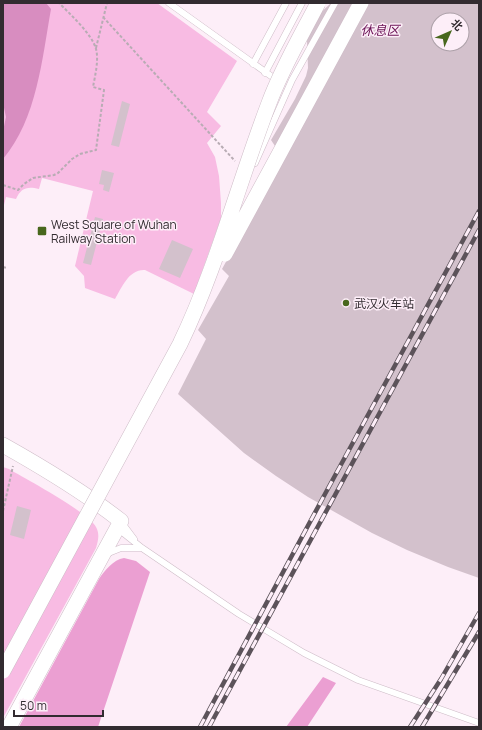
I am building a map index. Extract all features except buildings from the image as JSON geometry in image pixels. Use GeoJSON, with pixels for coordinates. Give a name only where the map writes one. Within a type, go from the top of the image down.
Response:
{"type":"FeatureCollection","features":[{"type":"Feature","properties":{"kind":"street"},"geometry":{"type":"LineString","coordinates":[[202,295],[269,103],[294,48],[318,3]]}},
{"type":"Feature","properties":{"kind":"street"},"geometry":{"type":"LineString","coordinates":[[3,671],[180,344],[202,295],[362,3]]}},
{"type":"Feature","properties":{"kind":"street"},"geometry":{"type":"LineString","coordinates":[[3,445],[46,469],[88,497],[119,525],[9,727]]}},
{"type":"Feature","properties":{"kind":"street"},"geometry":{"type":"LineString","coordinates":[[3,454],[47,478],[88,497]]}},
{"type":"Feature","properties":{"kind":"lane"},"geometry":{"type":"LineString","coordinates":[[169,3],[288,88]]}},
{"type":"Feature","properties":{"kind":"lane"},"geometry":{"type":"LineString","coordinates":[[253,64],[286,3]]}},
{"type":"Feature","properties":{"kind":"lane"},"geometry":{"type":"LineString","coordinates":[[265,73],[302,3]]}},
{"type":"Feature","properties":{"kind":"lane"},"geometry":{"type":"LineString","coordinates":[[112,456],[184,326],[288,88],[334,3]]}},
{"type":"Feature","properties":{"kind":"lane"},"geometry":{"type":"LineString","coordinates":[[119,525],[142,548],[239,614],[304,653],[358,680],[479,723]]}},
{"type":"Feature","properties":{"kind":"lane"},"geometry":{"type":"LineString","coordinates":[[102,556],[121,548],[142,548]]}},
{"type":"Feature","properties":{"kind":"path"},"geometry":{"type":"LineString","coordinates":[[58,3],[86,32],[96,48]]}},
{"type":"Feature","properties":{"kind":"path"},"geometry":{"type":"LineString","coordinates":[[3,185],[18,190],[33,178],[58,173],[68,162],[80,154],[96,150],[104,90],[93,87],[97,59],[96,48],[107,3]]}},
{"type":"Feature","properties":{"kind":"path"},"geometry":{"type":"LineString","coordinates":[[103,18],[249,176]]}},
{"type":"Feature","properties":{"kind":"path"},"geometry":{"type":"LineString","coordinates":[[3,267],[7,268]]}},
{"type":"Feature","properties":{"kind":"path"},"geometry":{"type":"LineString","coordinates":[[3,511],[13,466]]}},
{"type":"Feature","properties":{"kind":"shaded area"},"geometry":{"type":"Polygon","coordinates":[[[3,3],[157,3],[237,61],[207,112],[221,126],[207,143],[215,157],[219,176],[221,218],[194,294],[145,270],[139,270],[130,276],[123,284],[115,299],[85,288],[84,276],[75,266],[93,191],[42,178],[39,189],[28,188],[22,190],[16,199],[6,197],[3,209],[3,3]]]}},
{"type":"Feature","properties":{"kind":"shaded area"},"geometry":{"type":"Polygon","coordinates":[[[3,3],[46,3],[51,9],[41,68],[31,107],[24,126],[3,159],[3,131],[6,117],[3,103],[3,3]]]}},
{"type":"Feature","properties":{"kind":"shaded area"},"geometry":{"type":"Polygon","coordinates":[[[3,467],[42,488],[81,513],[96,527],[98,540],[96,548],[3,718],[3,467]]]}},
{"type":"Feature","properties":{"kind":"shaded area"},"geometry":{"type":"Polygon","coordinates":[[[124,558],[136,561],[150,572],[98,727],[19,727],[99,579],[113,563],[124,558]]]}},
{"type":"Feature","properties":{"kind":"shaded area"},"geometry":{"type":"Polygon","coordinates":[[[323,677],[336,683],[307,727],[286,727],[323,677]]]}},
{"type":"Feature","properties":{"kind":"railway"},"geometry":{"type":"LineString","coordinates":[[200,727],[479,211]]}},
{"type":"Feature","properties":{"kind":"railway"},"geometry":{"type":"LineString","coordinates":[[209,727],[479,230]]}},
{"type":"Feature","properties":{"kind":"railway"},"geometry":{"type":"LineString","coordinates":[[410,727],[441,679],[479,613]]}},
{"type":"Feature","properties":{"kind":"railway"},"geometry":{"type":"LineString","coordinates":[[422,727],[479,632]]}},
{"type":"Feature","properties":{"kind":"place","name":"West Square of Wuhan Railway Station"},"geometry":{"type":"Point","coordinates":[42,231]}},
{"type":"Feature","properties":{"kind":"place","name":"武汉火车站"},"geometry":{"type":"Point","coordinates":[346,303]}},
{"type":"Feature","properties":{"kind":"water label","name":"休息区"},"geometry":{"type":"Point","coordinates":[380,30]}}]}
